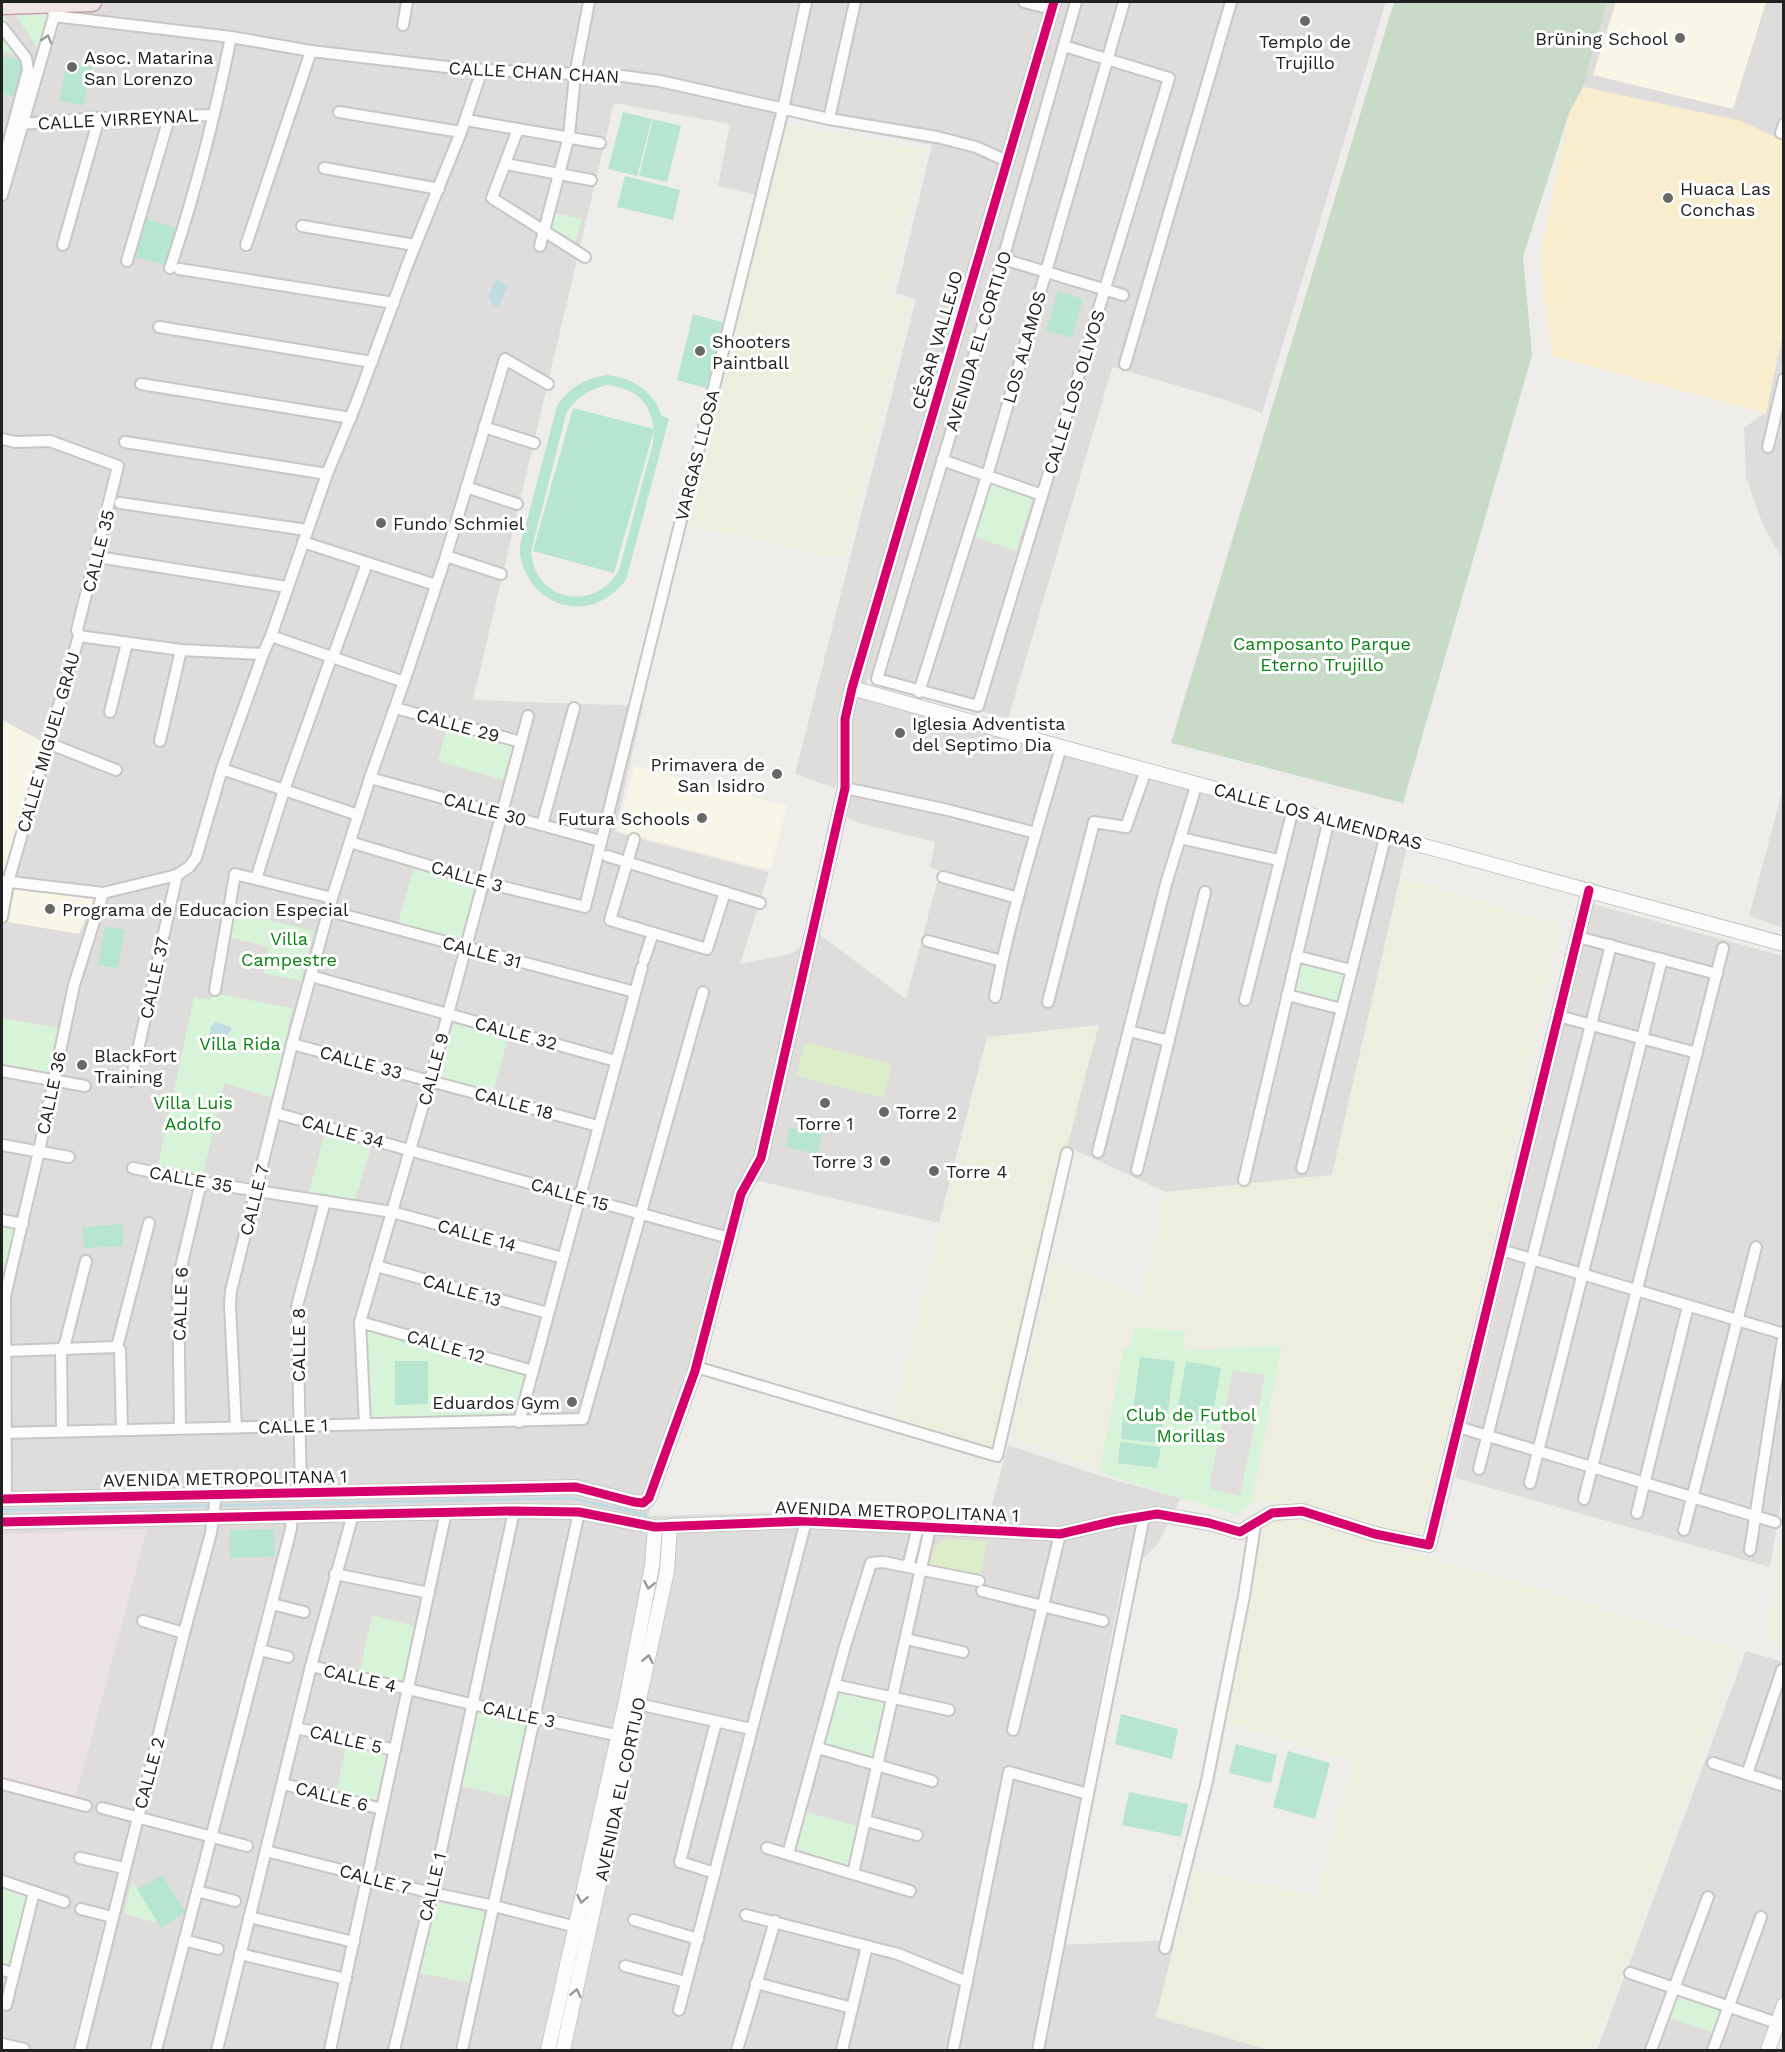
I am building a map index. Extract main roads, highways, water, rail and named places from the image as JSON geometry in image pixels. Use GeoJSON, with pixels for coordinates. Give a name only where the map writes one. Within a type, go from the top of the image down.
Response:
{"type":"FeatureCollection","features":[{"type":"Feature","properties":{"kind":"highway"},"geometry":{"type":"LineString","coordinates":[[2,5],[50,10],[92,2]]}},
{"type":"Feature","properties":{"kind":"water"},"geometry":{"type":"Polygon","coordinates":[[[496,280],[508,286],[498,308],[491,304],[491,299],[488,297],[496,280]]]}},
{"type":"Feature","properties":{"kind":"water"},"geometry":{"type":"Polygon","coordinates":[[[216,1022],[231,1027],[231,1031],[227,1036],[219,1034],[218,1042],[211,1043],[207,1037],[211,1032],[210,1027],[216,1022]]]}},
{"type":"Feature","properties":{"kind":"waterway"},"geometry":{"type":"LineString","coordinates":[[2,1510],[570,1498],[646,1515]]}},
{"type":"Feature","properties":{"kind":"place","name":"Templo de Trujillo"},"geometry":{"type":"Point","coordinates":[1305,21]}},
{"type":"Feature","properties":{"kind":"place","name":"Brüning School"},"geometry":{"type":"Point","coordinates":[1680,38]}},
{"type":"Feature","properties":{"kind":"place","name":"Asoc. Matarina San Lorenzo"},"geometry":{"type":"Point","coordinates":[72,67]}},
{"type":"Feature","properties":{"kind":"place","name":"Huaca Las Conchas"},"geometry":{"type":"Point","coordinates":[1668,198]}},
{"type":"Feature","properties":{"kind":"place","name":"Shooters Paintball"},"geometry":{"type":"Point","coordinates":[700,351]}},
{"type":"Feature","properties":{"kind":"place","name":"Fundo Schmiel"},"geometry":{"type":"Point","coordinates":[381,523]}},
{"type":"Feature","properties":{"kind":"place","name":"Iglesia Adventista del Septimo Dia"},"geometry":{"type":"Point","coordinates":[900,733]}},
{"type":"Feature","properties":{"kind":"place","name":"Primavera de San Isidro"},"geometry":{"type":"Point","coordinates":[777,774]}},
{"type":"Feature","properties":{"kind":"place","name":"Futura Schools"},"geometry":{"type":"Point","coordinates":[702,818]}},
{"type":"Feature","properties":{"kind":"place","name":"Programa de Educacion Especial"},"geometry":{"type":"Point","coordinates":[50,909]}},
{"type":"Feature","properties":{"kind":"place","name":"BlackFort Training"},"geometry":{"type":"Point","coordinates":[82,1065]}},
{"type":"Feature","properties":{"kind":"place","name":"Torre 1"},"geometry":{"type":"Point","coordinates":[825,1103]}},
{"type":"Feature","properties":{"kind":"place","name":"Torre 2"},"geometry":{"type":"Point","coordinates":[884,1112]}},
{"type":"Feature","properties":{"kind":"place","name":"Torre 3"},"geometry":{"type":"Point","coordinates":[885,1161]}},
{"type":"Feature","properties":{"kind":"place","name":"Torre 4"},"geometry":{"type":"Point","coordinates":[934,1171]}},
{"type":"Feature","properties":{"kind":"place","name":"Eduardos Gym"},"geometry":{"type":"Point","coordinates":[572,1402]}},
{"type":"Feature","properties":{"kind":"park label","name":"Camposanto Parque Eterno Trujillo"},"geometry":{"type":"Point","coordinates":[1322,653]}},
{"type":"Feature","properties":{"kind":"park label","name":"Villa Campestre"},"geometry":{"type":"Point","coordinates":[289,948]}},
{"type":"Feature","properties":{"kind":"park label","name":"Villa Rida"},"geometry":{"type":"Point","coordinates":[240,1043]}},
{"type":"Feature","properties":{"kind":"park label","name":"Villa Luis Adolfo"},"geometry":{"type":"Point","coordinates":[193,1112]}},
{"type":"Feature","properties":{"kind":"park label","name":"Club de Futbol Morillas"},"geometry":{"type":"Point","coordinates":[1191,1424]}}]}
